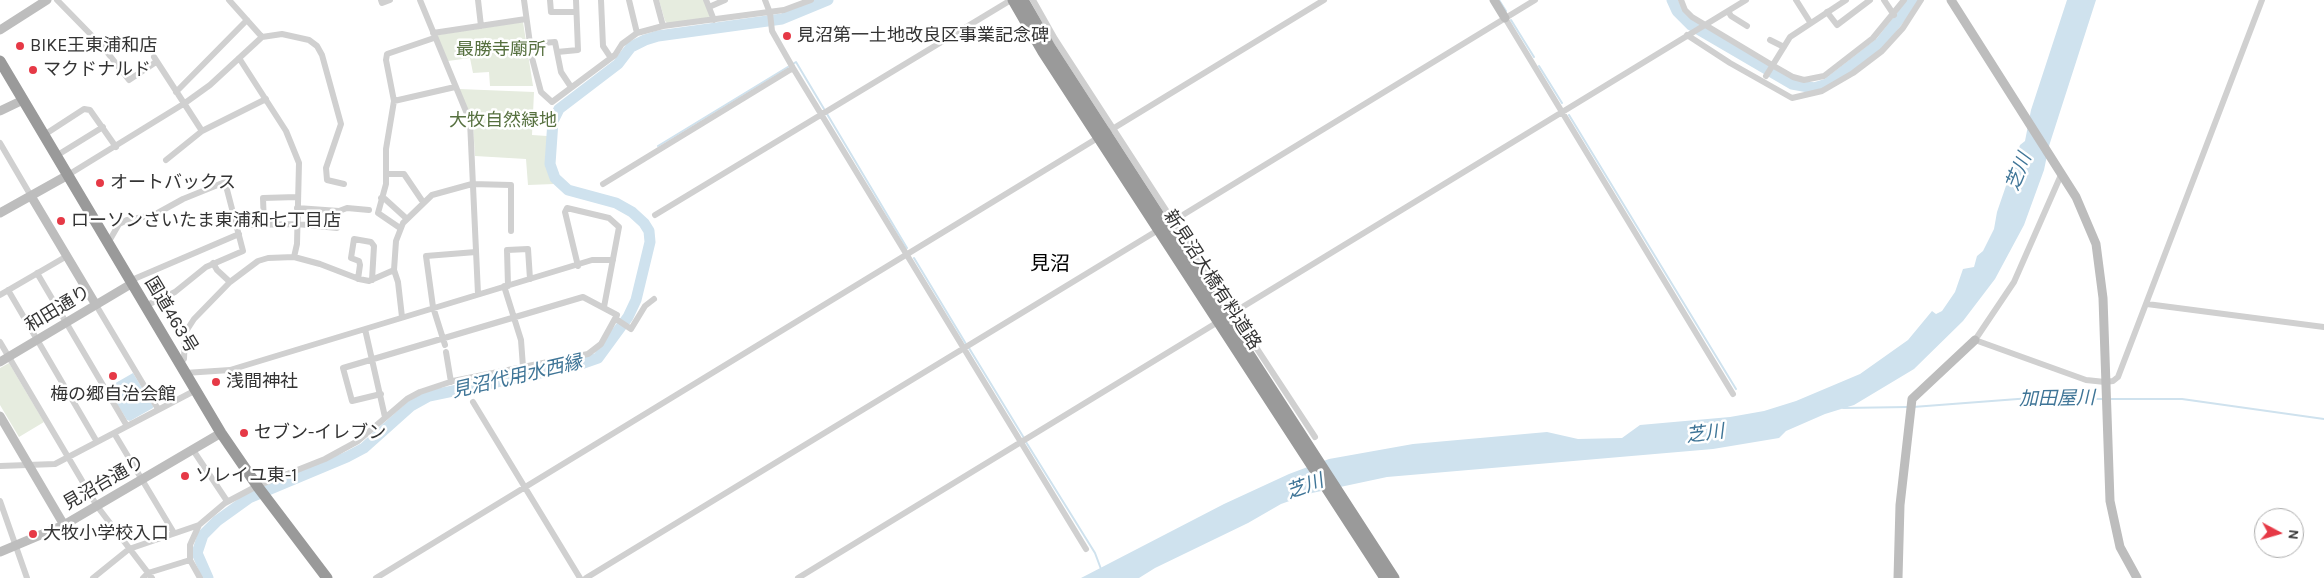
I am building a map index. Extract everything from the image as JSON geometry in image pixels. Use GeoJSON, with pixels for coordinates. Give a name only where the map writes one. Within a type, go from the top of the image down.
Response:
{"type":"FeatureCollection","features":[{"type":"Feature","properties":{"kind":"highway","name":"新見沼大橋有料道路"},"geometry":{"type":"LineString","coordinates":[[1012,0],[1092,128],[1385,578]]}},
{"type":"Feature","properties":{"kind":"highway","name":"新見沼大橋有料道路"},"geometry":{"type":"LineString","coordinates":[[1023,0],[1050,47],[1394,578]]}},
{"type":"Feature","properties":{"kind":"highway","name":"国道463号"},"geometry":{"type":"LineString","coordinates":[[0,61],[221,433],[260,490],[327,578]]}},
{"type":"Feature","properties":{"kind":"street"},"geometry":{"type":"LineString","coordinates":[[0,30],[47,0]]}},
{"type":"Feature","properties":{"kind":"street"},"geometry":{"type":"LineString","coordinates":[[57,0],[102,47],[129,80],[155,59],[202,131]]}},
{"type":"Feature","properties":{"kind":"street"},"geometry":{"type":"LineString","coordinates":[[230,0],[262,37]]}},
{"type":"Feature","properties":{"kind":"street"},"geometry":{"type":"LineString","coordinates":[[381,0],[382,3],[390,0]]}},
{"type":"Feature","properties":{"kind":"street"},"geometry":{"type":"LineString","coordinates":[[420,0],[470,121],[478,294]]}},
{"type":"Feature","properties":{"kind":"street"},"geometry":{"type":"LineString","coordinates":[[478,0],[481,26]]}},
{"type":"Feature","properties":{"kind":"street"},"geometry":{"type":"LineString","coordinates":[[524,0],[530,44],[541,92],[552,102],[611,58],[622,44],[637,33],[663,26],[770,13],[810,0]]}},
{"type":"Feature","properties":{"kind":"street"},"geometry":{"type":"LineString","coordinates":[[550,0],[551,12],[576,12]]}},
{"type":"Feature","properties":{"kind":"street"},"geometry":{"type":"LineString","coordinates":[[557,52],[578,50],[576,0]]}},
{"type":"Feature","properties":{"kind":"street"},"geometry":{"type":"LineString","coordinates":[[601,0],[603,46],[611,58]]}},
{"type":"Feature","properties":{"kind":"street"},"geometry":{"type":"LineString","coordinates":[[629,0],[637,33]]}},
{"type":"Feature","properties":{"kind":"street"},"geometry":{"type":"LineString","coordinates":[[656,0],[663,26]]}},
{"type":"Feature","properties":{"kind":"street"},"geometry":{"type":"LineString","coordinates":[[714,20],[708,3],[725,0]]}},
{"type":"Feature","properties":{"kind":"street"},"geometry":{"type":"LineString","coordinates":[[765,0],[770,13],[772,32],[793,68],[1086,549]]}},
{"type":"Feature","properties":{"kind":"street"},"geometry":{"type":"LineString","coordinates":[[655,215],[1012,0]]}},
{"type":"Feature","properties":{"kind":"street"},"geometry":{"type":"LineString","coordinates":[[1033,0],[1232,313],[1315,437]]}},
{"type":"Feature","properties":{"kind":"street"},"geometry":{"type":"LineString","coordinates":[[376,578],[1324,0]]}},
{"type":"Feature","properties":{"kind":"street"},"geometry":{"type":"LineString","coordinates":[[1494,0],[1733,394]]}},
{"type":"Feature","properties":{"kind":"street"},"geometry":{"type":"LineString","coordinates":[[586,578],[1535,0]]}},
{"type":"Feature","properties":{"kind":"street"},"geometry":{"type":"LineString","coordinates":[[1681,0],[1685,10],[1692,17],[1772,67],[1804,80],[1824,76],[1873,38],[1894,15],[1904,0]]}},
{"type":"Feature","properties":{"kind":"street"},"geometry":{"type":"LineString","coordinates":[[798,578],[1746,0]]}},
{"type":"Feature","properties":{"kind":"street"},"geometry":{"type":"LineString","coordinates":[[1796,0],[1810,22]]}},
{"type":"Feature","properties":{"kind":"street"},"geometry":{"type":"LineString","coordinates":[[1767,76],[1790,37],[1846,0]]}},
{"type":"Feature","properties":{"kind":"street"},"geometry":{"type":"LineString","coordinates":[[1827,12],[1837,25],[1870,0]]}},
{"type":"Feature","properties":{"kind":"street"},"geometry":{"type":"LineString","coordinates":[[1884,0],[1894,15]]}},
{"type":"Feature","properties":{"kind":"street"},"geometry":{"type":"LineString","coordinates":[[1690,34],[1730,63],[1792,98],[1822,92],[1854,73],[1882,51],[1903,28],[1922,0]]}},
{"type":"Feature","properties":{"kind":"street"},"geometry":{"type":"LineString","coordinates":[[1951,0],[2084,213],[2100,260],[2112,520],[2120,547],[2136,578]]}},
{"type":"Feature","properties":{"kind":"street"},"geometry":{"type":"LineString","coordinates":[[1975,340],[2086,380],[2106,385],[2118,377],[2262,0]]}},
{"type":"Feature","properties":{"kind":"street"},"geometry":{"type":"LineString","coordinates":[[1728,11],[1731,16],[1747,26]]}},
{"type":"Feature","properties":{"kind":"street"},"geometry":{"type":"LineString","coordinates":[[400,228],[378,213],[387,174],[386,149],[394,101],[386,60],[387,54],[434,35],[526,19]]}},
{"type":"Feature","properties":{"kind":"street"},"geometry":{"type":"LineString","coordinates":[[176,92],[247,20]]}},
{"type":"Feature","properties":{"kind":"street"},"geometry":{"type":"LineString","coordinates":[[0,212],[116,147],[185,103],[240,58],[262,37],[282,34],[309,40],[320,50],[329,75],[341,124],[326,168],[327,180],[344,184]]}},
{"type":"Feature","properties":{"kind":"street"},"geometry":{"type":"LineString","coordinates":[[1770,40],[1784,47]]}},
{"type":"Feature","properties":{"kind":"street"},"geometry":{"type":"LineString","coordinates":[[530,44],[555,42],[561,72],[571,87]]}},
{"type":"Feature","properties":{"kind":"street"},"geometry":{"type":"LineString","coordinates":[[240,58],[286,131],[299,164],[297,244],[294,257]]}},
{"type":"Feature","properties":{"kind":"street"},"geometry":{"type":"LineString","coordinates":[[603,184],[793,68]]}},
{"type":"Feature","properties":{"kind":"street"},"geometry":{"type":"LineString","coordinates":[[394,101],[455,87]]}},
{"type":"Feature","properties":{"kind":"street"},"geometry":{"type":"LineString","coordinates":[[166,160],[202,131],[266,99]]}},
{"type":"Feature","properties":{"kind":"street"},"geometry":{"type":"LineString","coordinates":[[0,111],[23,100]]}},
{"type":"Feature","properties":{"kind":"street"},"geometry":{"type":"LineString","coordinates":[[44,135],[84,109],[90,110],[116,147]]}},
{"type":"Feature","properties":{"kind":"street"},"geometry":{"type":"LineString","coordinates":[[56,156],[103,127]]}},
{"type":"Feature","properties":{"kind":"street"},"geometry":{"type":"LineString","coordinates":[[0,143],[158,410]]}},
{"type":"Feature","properties":{"kind":"street"},"geometry":{"type":"LineString","coordinates":[[387,174],[404,174],[423,202]]}},
{"type":"Feature","properties":{"kind":"street"},"geometry":{"type":"LineString","coordinates":[[1898,578],[1900,506],[1911,406],[1975,340],[2014,282],[2062,175]]}},
{"type":"Feature","properties":{"kind":"street"},"geometry":{"type":"LineString","coordinates":[[108,244],[120,224],[126,220],[154,215],[183,199],[225,182],[243,251],[214,263],[174,292],[145,306]]}},
{"type":"Feature","properties":{"kind":"street"},"geometry":{"type":"LineString","coordinates":[[402,317],[398,282],[394,270],[396,240],[400,228],[423,202],[432,195],[472,184],[511,185],[511,230]]}},
{"type":"Feature","properties":{"kind":"street"},"geometry":{"type":"LineString","coordinates":[[264,225],[263,198],[297,197]]}},
{"type":"Feature","properties":{"kind":"street"},"geometry":{"type":"LineString","coordinates":[[381,198],[385,199],[407,219]]}},
{"type":"Feature","properties":{"kind":"street"},"geometry":{"type":"LineString","coordinates":[[297,208],[339,211],[347,208],[368,210]]}},
{"type":"Feature","properties":{"kind":"street"},"geometry":{"type":"LineString","coordinates":[[578,266],[565,212],[567,208],[609,218],[619,226],[604,307]]}},
{"type":"Feature","properties":{"kind":"street"},"geometry":{"type":"LineString","coordinates":[[251,225],[297,224],[337,228],[339,211]]}},
{"type":"Feature","properties":{"kind":"street"},"geometry":{"type":"LineString","coordinates":[[131,284],[134,279],[239,234]]}},
{"type":"Feature","properties":{"kind":"street"},"geometry":{"type":"LineString","coordinates":[[358,279],[359,261],[351,258],[354,239],[372,242],[374,246],[372,280]]}},
{"type":"Feature","properties":{"kind":"street"},"geometry":{"type":"LineString","coordinates":[[523,367],[521,340],[506,286],[506,250],[528,248],[530,279]]}},
{"type":"Feature","properties":{"kind":"street"},"geometry":{"type":"LineString","coordinates":[[451,382],[446,349],[433,307],[426,256],[476,252]]}},
{"type":"Feature","properties":{"kind":"street"},"geometry":{"type":"LineString","coordinates":[[0,295],[67,256]]}},
{"type":"Feature","properties":{"kind":"street"},"geometry":{"type":"LineString","coordinates":[[394,270],[372,280],[358,279],[320,264],[294,257],[268,258],[258,261],[230,282],[194,319],[185,333],[182,368],[230,370],[433,307],[599,259],[613,260]]}},
{"type":"Feature","properties":{"kind":"street"},"geometry":{"type":"LineString","coordinates":[[214,263],[217,270],[230,282]]}},
{"type":"Feature","properties":{"kind":"street"},"geometry":{"type":"LineString","coordinates":[[37,273],[127,426]]}},
{"type":"Feature","properties":{"kind":"street","name":"和田通り"},"geometry":{"type":"LineString","coordinates":[[0,362],[131,284]]}},
{"type":"Feature","properties":{"kind":"street"},"geometry":{"type":"LineString","coordinates":[[8,290],[97,442]]}},
{"type":"Feature","properties":{"kind":"street"},"geometry":{"type":"LineString","coordinates":[[381,394],[352,401],[343,368],[583,297],[617,315],[618,320],[631,329],[646,306],[654,299]]}},
{"type":"Feature","properties":{"kind":"street"},"geometry":{"type":"LineString","coordinates":[[2147,304],[2324,327]]}},
{"type":"Feature","properties":{"kind":"street"},"geometry":{"type":"LineString","coordinates":[[93,578],[129,549],[199,525],[227,501],[260,490],[358,441],[407,399],[420,392],[451,382],[588,354],[601,344],[618,320]]}},
{"type":"Feature","properties":{"kind":"street"},"geometry":{"type":"LineString","coordinates":[[365,329],[386,417]]}},
{"type":"Feature","properties":{"kind":"street"},"geometry":{"type":"LineString","coordinates":[[0,342],[97,506],[148,576],[190,560]]}},
{"type":"Feature","properties":{"kind":"street"},"geometry":{"type":"LineString","coordinates":[[1241,372],[1263,359]]}},
{"type":"Feature","properties":{"kind":"street"},"geometry":{"type":"LineString","coordinates":[[0,466],[55,464],[196,390]]}},
{"type":"Feature","properties":{"kind":"street"},"geometry":{"type":"LineString","coordinates":[[473,402],[580,578]]}},
{"type":"Feature","properties":{"kind":"street"},"geometry":{"type":"LineString","coordinates":[[0,416],[64,525]]}},
{"type":"Feature","properties":{"kind":"street"},"geometry":{"type":"LineString","coordinates":[[114,433],[174,533]]}},
{"type":"Feature","properties":{"kind":"street","name":"見沼台通り"},"geometry":{"type":"LineString","coordinates":[[0,552],[64,525],[221,433]]}},
{"type":"Feature","properties":{"kind":"street"},"geometry":{"type":"LineString","coordinates":[[192,450],[227,501]]}},
{"type":"Feature","properties":{"kind":"street"},"geometry":{"type":"LineString","coordinates":[[0,501],[26,578]]}},
{"type":"Feature","properties":{"kind":"street"},"geometry":{"type":"LineString","coordinates":[[199,525],[190,545],[190,560],[200,578]]}},
{"type":"Feature","properties":{"kind":"green space"},"geometry":{"type":"Polygon","coordinates":[[[659,0],[705,0],[712,17],[668,24],[665,21],[659,0]]]}},
{"type":"Feature","properties":{"kind":"green space","name":"最勝寺廟所"},"geometry":{"type":"Polygon","coordinates":[[[523,22],[533,86],[490,86],[489,72],[473,73],[470,58],[448,61],[437,35],[523,22]]]}},
{"type":"Feature","properties":{"kind":"green space","name":"大牧自然緑地"},"geometry":{"type":"Polygon","coordinates":[[[459,89],[534,92],[532,135],[547,136],[547,161],[554,184],[528,185],[526,159],[475,156],[473,125],[459,89]]]}},
{"type":"Feature","properties":{"kind":"green space"},"geometry":{"type":"Polygon","coordinates":[[[9,363],[44,422],[19,437],[0,405],[0,368],[9,363]]]}},
{"type":"Feature","properties":{"kind":"water","name":"芝川"},"geometry":{"type":"Polygon","coordinates":[[[2067,0],[2096,0],[2049,146],[2044,170],[2024,225],[1995,279],[1963,321],[1914,369],[1854,405],[1825,414],[1786,431],[1779,438],[1713,449],[1387,477],[1312,493],[1281,504],[1248,523],[1155,568],[1139,578],[1081,578],[1224,504],[1289,474],[1329,459],[1413,444],[1547,432],[1578,439],[1622,438],[1640,425],[1730,417],[1764,411],[1796,401],[1860,374],[1908,340],[1932,311],[1936,314],[1942,311],[1955,292],[1963,269],[1974,267],[1977,256],[1983,251],[1994,229],[1997,212],[2020,145],[2025,141],[2031,110],[2067,0]]]}},
{"type":"Feature","properties":{"kind":"water"},"geometry":{"type":"Polygon","coordinates":[[[133,373],[153,408],[130,421],[127,420],[107,388],[133,373]]]}},
{"type":"Feature","properties":{"kind":"waterway","name":"見沼代用水西縁"},"geometry":{"type":"LineString","coordinates":[[208,578],[197,553],[203,535],[217,521],[249,498],[364,448],[411,406],[429,396],[578,365],[598,358],[628,317],[636,300],[650,242],[649,231],[644,223],[632,212],[616,203],[568,190],[555,178],[550,164],[553,121],[559,109],[618,64],[631,47],[645,40],[658,36],[782,19],[828,0]]}},
{"type":"Feature","properties":{"kind":"waterway"},"geometry":{"type":"LineString","coordinates":[[1499,0],[1506,11]]}},
{"type":"Feature","properties":{"kind":"waterway","name":"見沼代用水西縁"},"geometry":{"type":"LineString","coordinates":[[1672,0],[1677,11],[1691,25],[1792,84],[1814,88],[1827,84],[1881,42],[1914,0]]}},
{"type":"Feature","properties":{"kind":"waterway"},"geometry":{"type":"LineString","coordinates":[[1511,20],[1534,57]]}},
{"type":"Feature","properties":{"kind":"waterway"},"geometry":{"type":"LineString","coordinates":[[658,146],[796,62],[907,248]]}},
{"type":"Feature","properties":{"kind":"waterway"},"geometry":{"type":"LineString","coordinates":[[1539,66],[1562,103]]}},
{"type":"Feature","properties":{"kind":"waterway"},"geometry":{"type":"LineString","coordinates":[[1569,115],[1736,389]]}},
{"type":"Feature","properties":{"kind":"waterway"},"geometry":{"type":"LineString","coordinates":[[914,258],[966,344]]}},
{"type":"Feature","properties":{"kind":"waterway"},"geometry":{"type":"LineString","coordinates":[[969,348],[1024,438]]}},
{"type":"Feature","properties":{"kind":"waterway","name":"加田屋川"},"geometry":{"type":"LineString","coordinates":[[1913,407],[2031,398],[2103,399]]}},
{"type":"Feature","properties":{"kind":"waterway","name":"加田屋川"},"geometry":{"type":"LineString","coordinates":[[2110,399],[2182,399],[2324,419]]}},
{"type":"Feature","properties":{"kind":"waterway","name":"加田屋川"},"geometry":{"type":"LineString","coordinates":[[1843,408],[1908,407]]}},
{"type":"Feature","properties":{"kind":"waterway"},"geometry":{"type":"LineString","coordinates":[[1026,442],[1095,553],[1101,569]]}},
{"type":"Feature","properties":{"kind":"place","name":"見沼第一土地改良区事業記念碑"},"geometry":{"type":"Point","coordinates":[787,36]}},
{"type":"Feature","properties":{"kind":"place","name":"BIKE王東浦和店"},"geometry":{"type":"Point","coordinates":[20,46]}},
{"type":"Feature","properties":{"kind":"place","name":"マクドナルド"},"geometry":{"type":"Point","coordinates":[33,70]}},
{"type":"Feature","properties":{"kind":"place","name":"オートバックス"},"geometry":{"type":"Point","coordinates":[100,183]}},
{"type":"Feature","properties":{"kind":"place","name":"ローソンさいたま東浦和七丁目店"},"geometry":{"type":"Point","coordinates":[61,221]}},
{"type":"Feature","properties":{"kind":"place","name":"梅の郷自治会館"},"geometry":{"type":"Point","coordinates":[113,376]}},
{"type":"Feature","properties":{"kind":"place","name":"浅間神社"},"geometry":{"type":"Point","coordinates":[216,382]}},
{"type":"Feature","properties":{"kind":"place","name":"セブン-イレブン"},"geometry":{"type":"Point","coordinates":[244,433]}},
{"type":"Feature","properties":{"kind":"place","name":"ソレイユ東-1"},"geometry":{"type":"Point","coordinates":[185,476]}},
{"type":"Feature","properties":{"kind":"place","name":"大牧小学校入口"},"geometry":{"type":"Point","coordinates":[33,534]}},
{"type":"Feature","properties":{"kind":"district","name":"見沼"},"geometry":{"type":"Point","coordinates":[1050,264]}}]}
